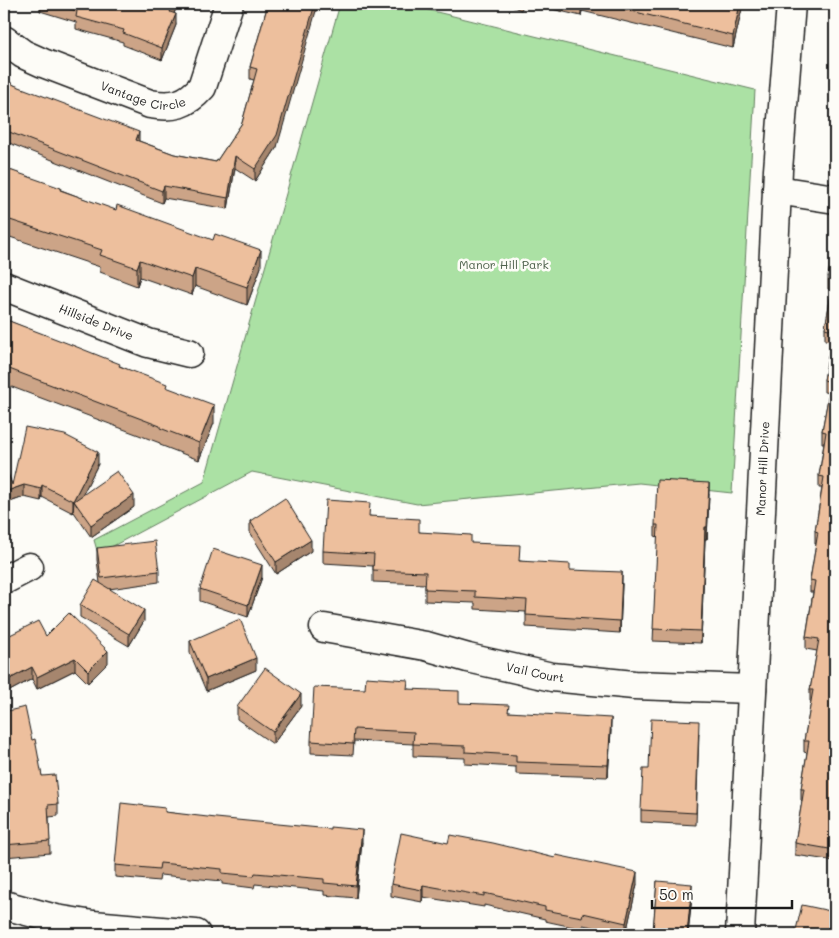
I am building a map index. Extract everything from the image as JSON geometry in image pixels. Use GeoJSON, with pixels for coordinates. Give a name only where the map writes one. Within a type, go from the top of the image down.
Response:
{"type":"FeatureCollection","features":[{"type":"Feature","properties":{"kind":"street","name":"Vantage Circle"},"geometry":{"type":"LineString","coordinates":[[4,40],[23,54],[42,63],[150,104],[164,106],[181,104],[194,96],[202,87],[207,77],[229,4]]}},
{"type":"Feature","properties":{"kind":"street","name":"Manor Hill Drive"},"geometry":{"type":"LineString","coordinates":[[740,934],[777,190],[790,4]]}},
{"type":"Feature","properties":{"kind":"street"},"geometry":{"type":"LineString","coordinates":[[777,190],[835,199]]}},
{"type":"Feature","properties":{"kind":"street","name":"Hillside Drive"},"geometry":{"type":"LineString","coordinates":[[4,286],[148,343],[189,353]]}},
{"type":"Feature","properties":{"kind":"street"},"geometry":{"type":"LineString","coordinates":[[4,580],[29,568]]}},
{"type":"Feature","properties":{"kind":"street","name":"Vail Court"},"geometry":{"type":"LineString","coordinates":[[324,628],[426,646],[468,658],[552,677],[634,685],[752,689]]}},
{"type":"Feature","properties":{"kind":"street"},"geometry":{"type":"LineString","coordinates":[[4,905],[56,919],[94,925],[196,934]]}},
{"type":"Feature","properties":{"kind":"green space","name":"Manor Hill Park"},"geometry":{"type":"Polygon","coordinates":[[[340,4],[404,4],[755,90],[732,493],[639,483],[417,504],[252,472],[98,554],[94,540],[204,482],[340,4]]]}},
{"type":"Feature","properties":{"kind":"building"},"geometry":{"type":"Polygon","coordinates":[[[54,4],[173,4],[170,12],[176,14],[162,48],[123,33],[124,30],[76,17],[77,11],[54,4]]]}},
{"type":"Feature","properties":{"kind":"building"},"geometry":{"type":"Polygon","coordinates":[[[268,4],[315,4],[277,135],[255,169],[235,156],[228,198],[164,186],[162,191],[4,130],[4,78],[14,85],[139,132],[136,140],[174,154],[216,162],[242,123],[257,69],[250,67],[268,4]]]}},
{"type":"Feature","properties":{"kind":"building"},"geometry":{"type":"Polygon","coordinates":[[[603,4],[740,4],[733,36],[603,4]]]}},
{"type":"Feature","properties":{"kind":"building"},"geometry":{"type":"Polygon","coordinates":[[[4,168],[116,210],[117,205],[213,240],[215,234],[261,250],[247,287],[195,269],[192,278],[140,260],[137,268],[100,255],[102,250],[4,218],[4,168]]]}},
{"type":"Feature","properties":{"kind":"building"},"geometry":{"type":"Polygon","coordinates":[[[835,237],[835,850],[795,843],[804,789],[801,789],[809,741],[804,741],[813,690],[810,690],[819,639],[806,637],[815,581],[810,580],[818,532],[815,531],[824,477],[819,476],[826,432],[822,431],[831,382],[824,380],[833,330],[825,328],[834,278],[828,277],[835,237]]]}},
{"type":"Feature","properties":{"kind":"building"},"geometry":{"type":"Polygon","coordinates":[[[4,319],[120,364],[119,366],[167,384],[166,387],[214,405],[199,443],[160,428],[160,426],[4,367],[4,319]]]}},
{"type":"Feature","properties":{"kind":"building"},"geometry":{"type":"Polygon","coordinates":[[[25,427],[65,435],[98,452],[73,501],[42,485],[41,489],[24,485],[4,492],[4,462],[12,485],[25,427]]]}},
{"type":"Feature","properties":{"kind":"building"},"geometry":{"type":"Polygon","coordinates":[[[117,471],[134,495],[91,525],[74,501],[117,471]]]}},
{"type":"Feature","properties":{"kind":"building"},"geometry":{"type":"Polygon","coordinates":[[[657,480],[709,483],[707,527],[705,527],[701,631],[653,629],[658,525],[655,525],[657,480]]]}},
{"type":"Feature","properties":{"kind":"building"},"geometry":{"type":"Polygon","coordinates":[[[285,498],[311,540],[276,562],[250,521],[285,498]]]}},
{"type":"Feature","properties":{"kind":"building"},"geometry":{"type":"Polygon","coordinates":[[[326,500],[370,503],[369,516],[419,519],[419,532],[471,535],[471,543],[520,545],[519,561],[570,564],[570,570],[622,572],[620,621],[526,615],[527,600],[475,597],[475,591],[425,589],[426,572],[373,570],[374,554],[323,551],[326,500]]]}},
{"type":"Feature","properties":{"kind":"building"},"geometry":{"type":"Polygon","coordinates":[[[155,541],[159,571],[101,578],[97,548],[155,541]]]}},
{"type":"Feature","properties":{"kind":"building"},"geometry":{"type":"Polygon","coordinates":[[[213,549],[262,565],[248,605],[200,589],[213,549]]]}},
{"type":"Feature","properties":{"kind":"building"},"geometry":{"type":"Polygon","coordinates":[[[95,580],[144,610],[129,634],[80,605],[95,580]]]}},
{"type":"Feature","properties":{"kind":"building"},"geometry":{"type":"Polygon","coordinates":[[[69,613],[108,651],[88,671],[75,658],[37,677],[32,667],[4,682],[4,623],[10,635],[38,621],[46,636],[69,613]]]}},
{"type":"Feature","properties":{"kind":"building"},"geometry":{"type":"Polygon","coordinates":[[[240,619],[256,658],[206,679],[190,641],[240,619]]]}},
{"type":"Feature","properties":{"kind":"building"},"geometry":{"type":"Polygon","coordinates":[[[265,668],[301,694],[273,732],[237,707],[265,668]]]}},
{"type":"Feature","properties":{"kind":"building"},"geometry":{"type":"Polygon","coordinates":[[[366,677],[408,680],[407,689],[459,691],[459,703],[509,705],[508,712],[611,718],[608,765],[516,762],[516,755],[465,752],[465,746],[413,744],[414,732],[354,729],[353,744],[311,741],[314,687],[365,689],[366,677]]]}},
{"type":"Feature","properties":{"kind":"building"},"geometry":{"type":"Polygon","coordinates":[[[25,707],[32,740],[35,739],[42,776],[55,775],[58,804],[48,805],[50,841],[4,845],[4,712],[25,707]]]}},
{"type":"Feature","properties":{"kind":"building"},"geometry":{"type":"Polygon","coordinates":[[[651,719],[699,721],[696,813],[641,810],[643,769],[649,769],[651,719]]]}},
{"type":"Feature","properties":{"kind":"building"},"geometry":{"type":"Polygon","coordinates":[[[121,803],[165,808],[165,812],[216,818],[330,829],[330,827],[362,830],[356,886],[324,883],[324,879],[255,873],[254,876],[222,873],[222,869],[160,863],[159,869],[115,865],[121,803]]]}},
{"type":"Feature","properties":{"kind":"building"},"geometry":{"type":"Polygon","coordinates":[[[401,833],[448,843],[450,835],[555,858],[556,855],[637,872],[626,923],[583,913],[582,917],[545,910],[545,907],[484,893],[484,896],[423,885],[422,890],[391,884],[401,833]]]}},
{"type":"Feature","properties":{"kind":"building"},"geometry":{"type":"Polygon","coordinates":[[[657,881],[692,884],[687,934],[653,931],[657,881]]]}},
{"type":"Feature","properties":{"kind":"building"},"geometry":{"type":"Polygon","coordinates":[[[802,905],[835,912],[835,934],[795,934],[802,905]]]}}]}
